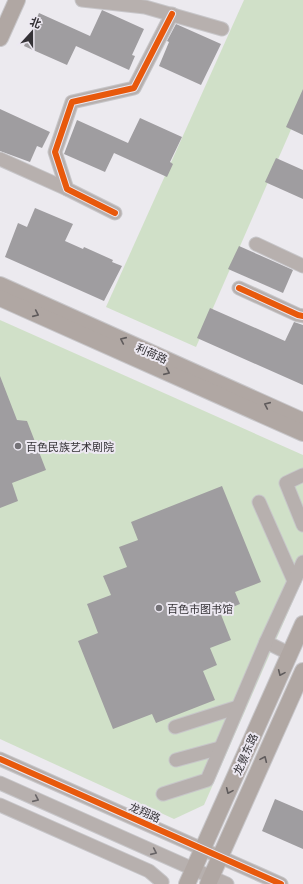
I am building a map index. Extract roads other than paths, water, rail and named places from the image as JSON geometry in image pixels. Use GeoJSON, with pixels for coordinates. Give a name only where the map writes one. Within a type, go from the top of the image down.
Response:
{"type":"FeatureCollection","features":[{"type":"Feature","properties":{"kind":"main road"},"geometry":{"type":"LineString","coordinates":[[0,38],[17,0]]}},
{"type":"Feature","properties":{"kind":"main road","name":"利荷路"},"geometry":{"type":"LineString","coordinates":[[0,285],[303,420]]}},
{"type":"Feature","properties":{"kind":"main road","name":"利荷路"},"geometry":{"type":"LineString","coordinates":[[0,298],[303,433]]}},
{"type":"Feature","properties":{"kind":"main road","name":"龙景东路"},"geometry":{"type":"LineString","coordinates":[[187,884],[303,624]]}},
{"type":"Feature","properties":{"kind":"main road","name":"龙景东路"},"geometry":{"type":"LineString","coordinates":[[210,880],[303,671]]}},
{"type":"Feature","properties":{"kind":"street"},"geometry":{"type":"LineString","coordinates":[[82,0],[145,7],[222,29]]}},
{"type":"Feature","properties":{"kind":"street"},"geometry":{"type":"LineString","coordinates":[[67,189],[55,152],[72,102],[134,88],[172,14]]}},
{"type":"Feature","properties":{"kind":"street"},"geometry":{"type":"LineString","coordinates":[[0,159],[67,189],[115,213]]}},
{"type":"Feature","properties":{"kind":"street"},"geometry":{"type":"LineString","coordinates":[[256,244],[303,266]]}},
{"type":"Feature","properties":{"kind":"street"},"geometry":{"type":"LineString","coordinates":[[239,288],[303,316]]}},
{"type":"Feature","properties":{"kind":"street"},"geometry":{"type":"LineString","coordinates":[[303,475],[286,483],[303,525]]}},
{"type":"Feature","properties":{"kind":"street"},"geometry":{"type":"LineString","coordinates":[[259,502],[294,581]]}},
{"type":"Feature","properties":{"kind":"street"},"geometry":{"type":"LineString","coordinates":[[163,794],[206,780],[266,642],[303,562]]}},
{"type":"Feature","properties":{"kind":"street"},"geometry":{"type":"LineString","coordinates":[[266,642],[290,654]]}},
{"type":"Feature","properties":{"kind":"street"},"geometry":{"type":"LineString","coordinates":[[175,727],[238,707]]}},
{"type":"Feature","properties":{"kind":"street"},"geometry":{"type":"LineString","coordinates":[[176,760],[220,748]]}},
{"type":"Feature","properties":{"kind":"street","name":"龙翔路"},"geometry":{"type":"LineString","coordinates":[[0,759],[281,884]]}},
{"type":"Feature","properties":{"kind":"street"},"geometry":{"type":"LineString","coordinates":[[0,783],[194,869],[210,880],[227,884]]}},
{"type":"Feature","properties":{"kind":"street"},"geometry":{"type":"LineString","coordinates":[[0,805],[150,871],[162,882],[161,884]]}},
{"type":"Feature","properties":{"kind":"place","name":"百色民族艺术剧院"},"geometry":{"type":"Point","coordinates":[18,446]}},
{"type":"Feature","properties":{"kind":"place","name":"百色市图书馆"},"geometry":{"type":"Point","coordinates":[159,608]}}]}
